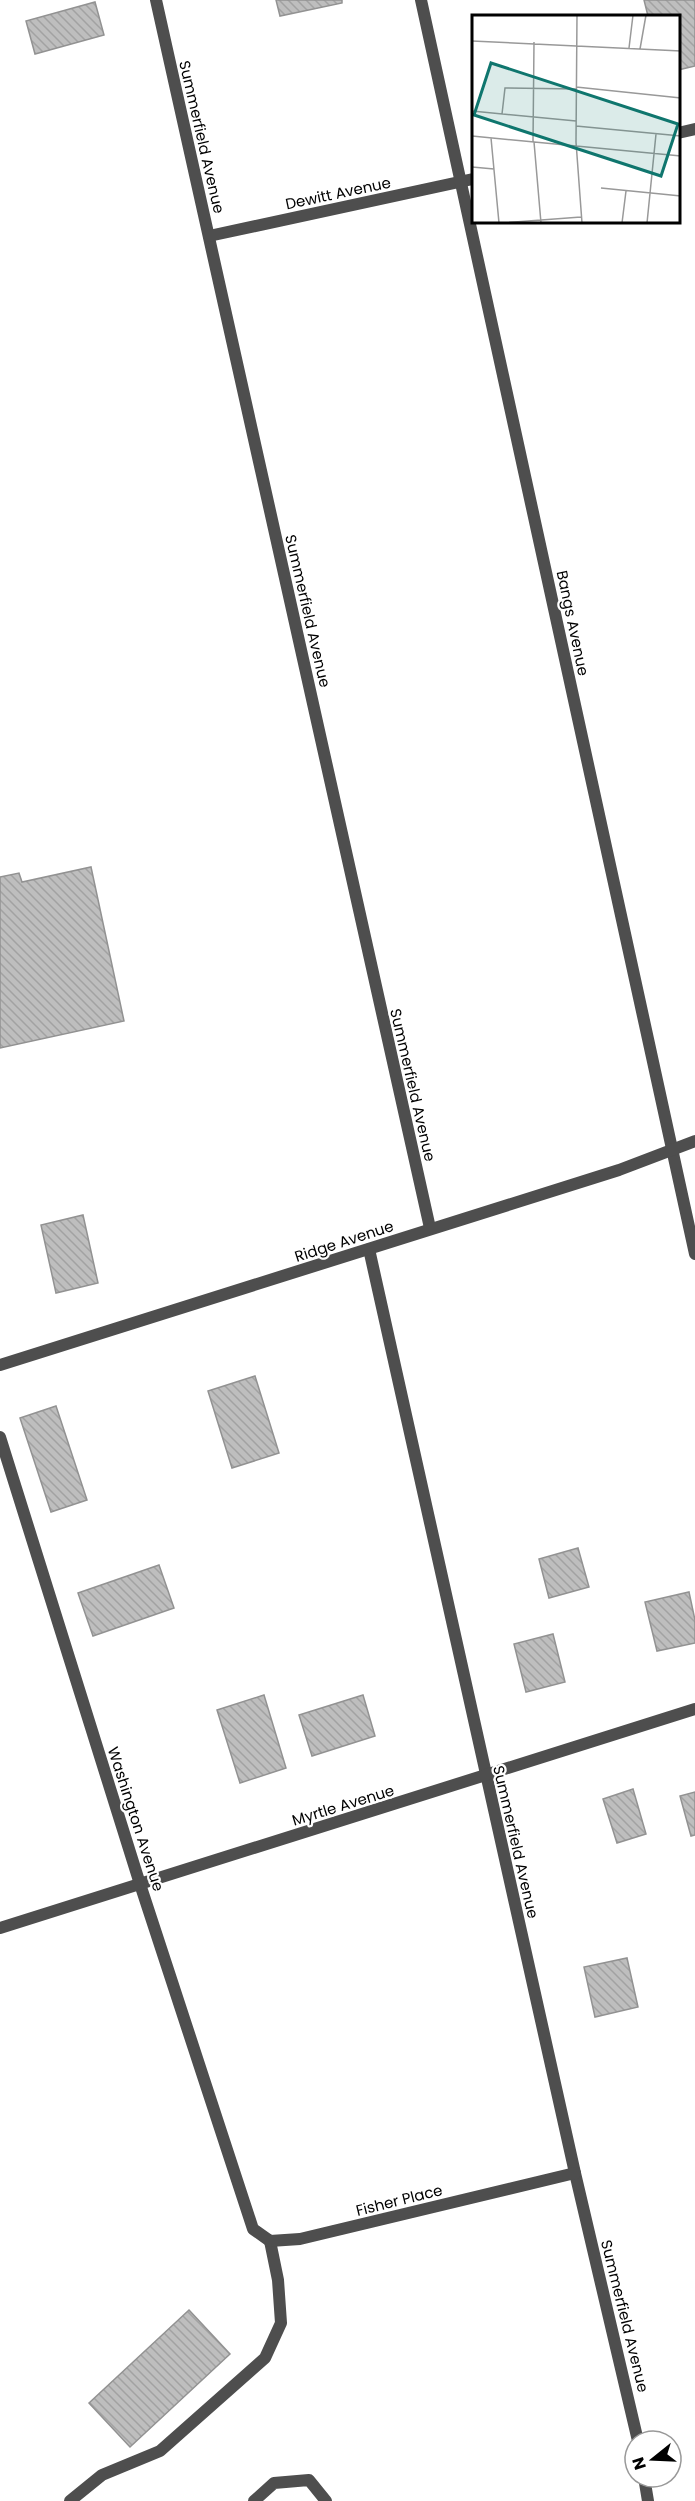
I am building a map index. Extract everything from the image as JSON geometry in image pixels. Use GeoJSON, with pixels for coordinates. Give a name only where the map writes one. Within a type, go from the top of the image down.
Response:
{"type":"FeatureCollection","features":[{"type":"Feature","properties":{"kind":"street","name":"Summerfield Avenue"},"geometry":{"type":"LineString","coordinates":[[156,0],[430,1228]]}},
{"type":"Feature","properties":{"kind":"street","name":"Bangs Avenue"},"geometry":{"type":"LineString","coordinates":[[421,0],[472,199]]}},
{"type":"Feature","properties":{"kind":"street"},"geometry":{"type":"LineString","coordinates":[[680,133],[695,129]]}},
{"type":"Feature","properties":{"kind":"street","name":"Dewitt Avenue"},"geometry":{"type":"LineString","coordinates":[[208,236],[468,180]]}},
{"type":"Feature","properties":{"kind":"street","name":"Bangs Avenue"},"geometry":{"type":"LineString","coordinates":[[477,224],[695,1254]]}},
{"type":"Feature","properties":{"kind":"street","name":"Ridge Avenue"},"geometry":{"type":"LineString","coordinates":[[0,1365],[619,1170],[695,1141]]}},
{"type":"Feature","properties":{"kind":"street","name":"Summerfield Avenue"},"geometry":{"type":"LineString","coordinates":[[369,1249],[575,2173],[635,2429]]}},
{"type":"Feature","properties":{"kind":"street","name":"Washington Avenue"},"geometry":{"type":"LineString","coordinates":[[0,1437],[140,1884],[246,2209],[253,2229],[270,2241]]}},
{"type":"Feature","properties":{"kind":"street","name":"Myrtle Avenue"},"geometry":{"type":"LineString","coordinates":[[0,1928],[695,1709]]}},
{"type":"Feature","properties":{"kind":"street","name":"Fisher Place"},"geometry":{"type":"LineString","coordinates":[[270,2241],[300,2240],[575,2173]]}},
{"type":"Feature","properties":{"kind":"street"},"geometry":{"type":"LineString","coordinates":[[70,2501],[102,2475],[160,2451],[265,2358],[281,2323],[278,2280],[270,2241]]}},
{"type":"Feature","properties":{"kind":"street"},"geometry":{"type":"LineString","coordinates":[[254,2501],[273,2483],[309,2481],[326,2501]]}},
{"type":"Feature","properties":{"kind":"building"},"geometry":{"type":"Polygon","coordinates":[[[276,0],[342,0],[342,3],[280,16],[276,0]]]}},
{"type":"Feature","properties":{"kind":"building"},"geometry":{"type":"Polygon","coordinates":[[[644,0],[695,0],[695,66],[680,70],[680,15],[648,15],[644,0]]]}},
{"type":"Feature","properties":{"kind":"building"},"geometry":{"type":"Polygon","coordinates":[[[95,2],[104,35],[35,54],[26,21],[95,2]]]}},
{"type":"Feature","properties":{"kind":"building"},"geometry":{"type":"Polygon","coordinates":[[[91,867],[124,1021],[0,1048],[0,877],[19,873],[22,882],[91,867]]]}},
{"type":"Feature","properties":{"kind":"building"},"geometry":{"type":"Polygon","coordinates":[[[83,1215],[98,1283],[56,1293],[41,1225],[83,1215]]]}},
{"type":"Feature","properties":{"kind":"building"},"geometry":{"type":"Polygon","coordinates":[[[255,1376],[279,1453],[232,1468],[208,1391],[255,1376]]]}},
{"type":"Feature","properties":{"kind":"building"},"geometry":{"type":"Polygon","coordinates":[[[56,1406],[87,1500],[51,1512],[20,1418],[56,1406]]]}},
{"type":"Feature","properties":{"kind":"building"},"geometry":{"type":"Polygon","coordinates":[[[578,1548],[589,1587],[549,1598],[539,1559],[578,1548]]]}},
{"type":"Feature","properties":{"kind":"building"},"geometry":{"type":"Polygon","coordinates":[[[159,1565],[174,1608],[93,1636],[78,1593],[159,1565]]]}},
{"type":"Feature","properties":{"kind":"building"},"geometry":{"type":"Polygon","coordinates":[[[689,1592],[695,1620],[695,1643],[657,1651],[645,1602],[689,1592]]]}},
{"type":"Feature","properties":{"kind":"building"},"geometry":{"type":"Polygon","coordinates":[[[553,1634],[565,1682],[526,1692],[514,1644],[553,1634]]]}},
{"type":"Feature","properties":{"kind":"building"},"geometry":{"type":"Polygon","coordinates":[[[264,1695],[286,1768],[240,1783],[217,1710],[264,1695]]]}},
{"type":"Feature","properties":{"kind":"building"},"geometry":{"type":"Polygon","coordinates":[[[363,1695],[375,1736],[312,1756],[299,1715],[363,1695]]]}},
{"type":"Feature","properties":{"kind":"building"},"geometry":{"type":"Polygon","coordinates":[[[633,1789],[646,1834],[617,1843],[603,1799],[633,1789]]]}},
{"type":"Feature","properties":{"kind":"building"},"geometry":{"type":"Polygon","coordinates":[[[695,1792],[695,1835],[691,1836],[680,1796],[695,1792]]]}},
{"type":"Feature","properties":{"kind":"building"},"geometry":{"type":"Polygon","coordinates":[[[627,1958],[638,2007],[595,2017],[584,1967],[627,1958]]]}},
{"type":"Feature","properties":{"kind":"building"},"geometry":{"type":"Polygon","coordinates":[[[189,2310],[230,2354],[130,2447],[89,2403],[189,2310]]]}}]}
